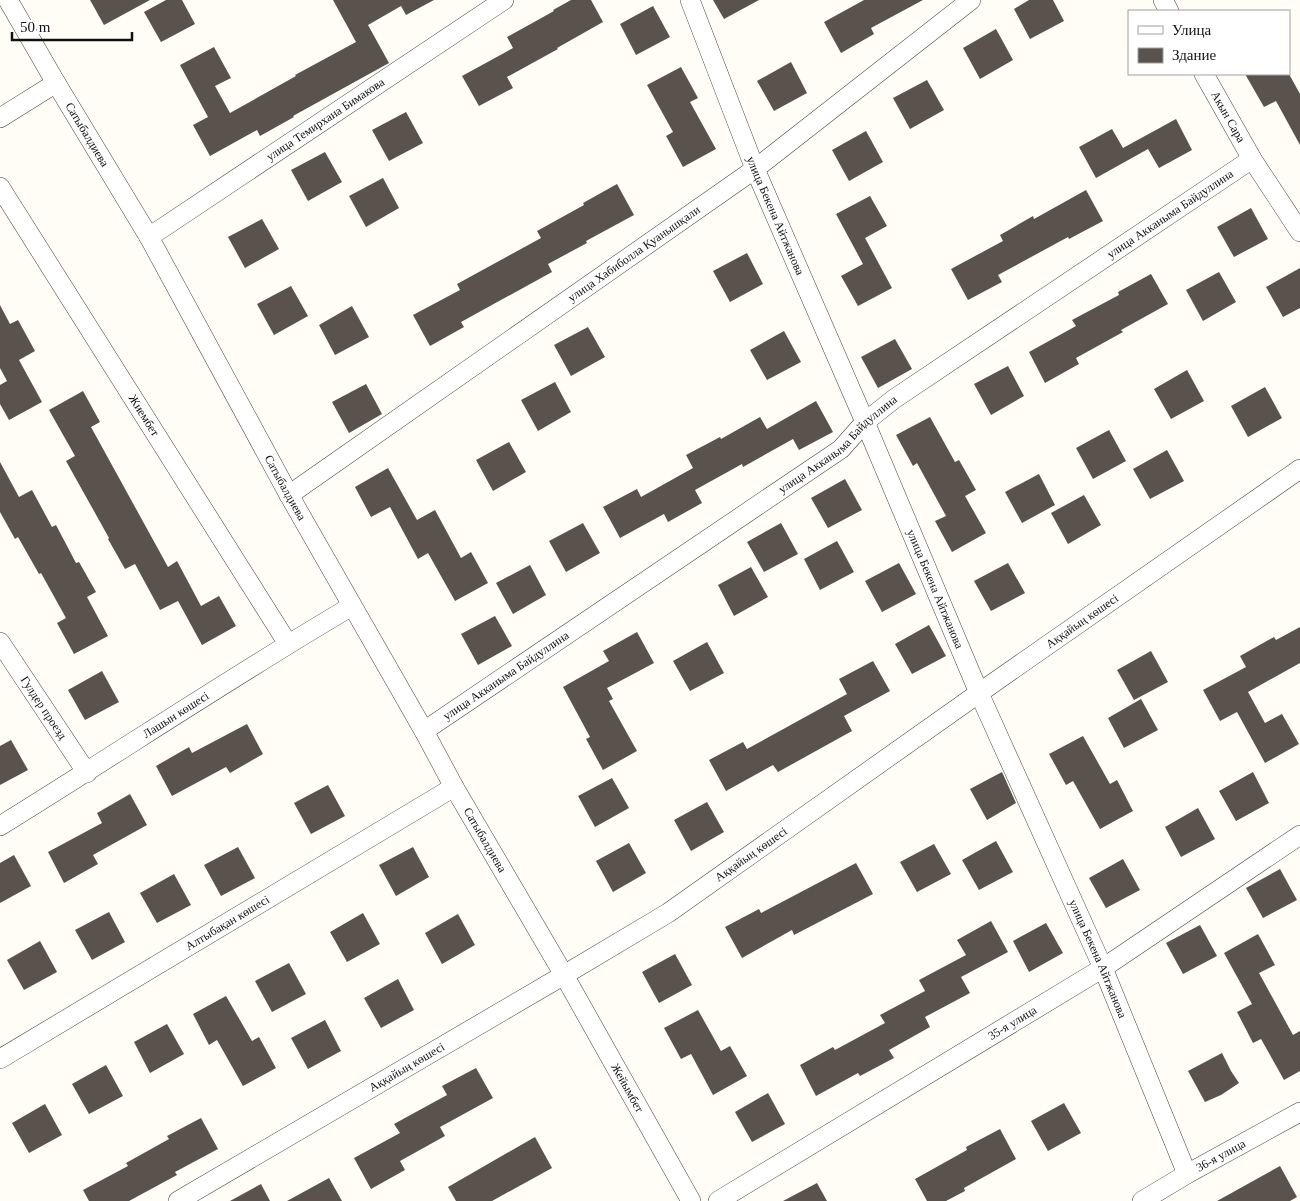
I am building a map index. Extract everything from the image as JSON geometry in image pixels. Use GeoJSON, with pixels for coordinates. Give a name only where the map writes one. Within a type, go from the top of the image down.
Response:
{"type":"FeatureCollection","features":[{"type":"Feature","properties":{"kind":"street","name":"улица Темирхана Бимакова"},"geometry":{"type":"LineString","coordinates":[[149,237],[504,0]]}},
{"type":"Feature","properties":{"kind":"street","name":"улица Бекена Айтжанова"},"geometry":{"type":"LineString","coordinates":[[690,0],[755,169],[866,422],[979,693],[1103,968],[1187,1174]]}},
{"type":"Feature","properties":{"kind":"street","name":"улица Хабиболла Қуанышқали"},"geometry":{"type":"LineString","coordinates":[[289,495],[755,169],[971,0]]}},
{"type":"Feature","properties":{"kind":"street","name":"Сатыбалдиева"},"geometry":{"type":"LineString","coordinates":[[12,1],[56,83],[149,237],[289,495],[424,730],[454,787],[564,975]]}},
{"type":"Feature","properties":{"kind":"street","name":"Акын Сара"},"geometry":{"type":"LineString","coordinates":[[1205,75],[1252,159],[1300,232]]}},
{"type":"Feature","properties":{"kind":"street"},"geometry":{"type":"LineString","coordinates":[[0,118],[56,83]]}},
{"type":"Feature","properties":{"kind":"street","name":"улица Акканыма Байдуллина"},"geometry":{"type":"LineString","coordinates":[[424,730],[841,449],[866,422],[894,399],[1252,159]]}},
{"type":"Feature","properties":{"kind":"street","name":"Жиембет"},"geometry":{"type":"LineString","coordinates":[[0,187],[288,644]]}},
{"type":"Feature","properties":{"kind":"street","name":"Аққайың көшесі"},"geometry":{"type":"LineString","coordinates":[[178,1201],[668,913],[1300,469]]}},
{"type":"Feature","properties":{"kind":"street","name":"Лашын көшесі"},"geometry":{"type":"LineString","coordinates":[[0,826],[87,773],[288,644],[352,606]]}},
{"type":"Feature","properties":{"kind":"street","name":"Гулдер проезд"},"geometry":{"type":"LineString","coordinates":[[0,642],[87,773]]}},
{"type":"Feature","properties":{"kind":"street","name":"Алтыбақан көшесі"},"geometry":{"type":"LineString","coordinates":[[0,1059],[454,787]]}},
{"type":"Feature","properties":{"kind":"street","name":"35-я улица"},"geometry":{"type":"LineString","coordinates":[[718,1201],[1103,968],[1300,835]]}},
{"type":"Feature","properties":{"kind":"street","name":"Жейымбет"},"geometry":{"type":"LineString","coordinates":[[564,975],[691,1201]]}},
{"type":"Feature","properties":{"kind":"street","name":"36-я улица"},"geometry":{"type":"LineString","coordinates":[[1142,1201],[1300,1112]]}},
{"type":"Feature","properties":{"kind":"building"},"geometry":{"type":"Polygon","coordinates":[[[90,0],[150,0],[104,25],[90,0]]]}},
{"type":"Feature","properties":{"kind":"building"},"geometry":{"type":"Polygon","coordinates":[[[166,0],[182,0],[195,24],[161,42],[144,12],[166,0]]]}},
{"type":"Feature","properties":{"kind":"building"},"geometry":{"type":"Polygon","coordinates":[[[333,0],[434,0],[406,15],[401,6],[368,25],[389,63],[260,136],[257,130],[210,156],[193,125],[208,117],[180,65],[214,47],[231,78],[215,86],[230,113],[356,42],[333,0]]]}},
{"type":"Feature","properties":{"kind":"building"},"geometry":{"type":"Polygon","coordinates":[[[571,0],[591,0],[603,22],[507,77],[513,88],[479,106],[462,76],[513,48],[507,37],[571,0]]]}},
{"type":"Feature","properties":{"kind":"building"},"geometry":{"type":"Polygon","coordinates":[[[713,0],[759,0],[724,19],[713,0]]]}},
{"type":"Feature","properties":{"kind":"building"},"geometry":{"type":"Polygon","coordinates":[[[864,0],[923,0],[871,28],[874,34],[841,53],[824,22],[864,0]]]}},
{"type":"Feature","properties":{"kind":"building"},"geometry":{"type":"Polygon","coordinates":[[[1029,0],[1053,0],[1064,21],[1030,39],[1014,9],[1029,0]]]}},
{"type":"Feature","properties":{"kind":"building"},"geometry":{"type":"Polygon","coordinates":[[[653,6],[670,37],[636,55],[620,24],[653,6]]]}},
{"type":"Feature","properties":{"kind":"building"},"geometry":{"type":"Polygon","coordinates":[[[996,29],[1013,60],[980,79],[963,48],[996,29]]]}},
{"type":"Feature","properties":{"kind":"building"},"geometry":{"type":"Polygon","coordinates":[[[791,62],[807,93],[774,111],[757,81],[791,62]]]}},
{"type":"Feature","properties":{"kind":"building"},"geometry":{"type":"Polygon","coordinates":[[[681,67],[698,98],[690,102],[716,149],[683,167],[666,136],[673,132],[647,85],[681,67]]]}},
{"type":"Feature","properties":{"kind":"building"},"geometry":{"type":"Polygon","coordinates":[[[1246,75],[1290,75],[1300,94],[1300,145],[1276,101],[1264,107],[1246,75]]]}},
{"type":"Feature","properties":{"kind":"building"},"geometry":{"type":"Polygon","coordinates":[[[927,80],[944,110],[910,129],[893,98],[927,80]]]}},
{"type":"Feature","properties":{"kind":"building"},"geometry":{"type":"Polygon","coordinates":[[[406,112],[423,143],[389,161],[372,130],[406,112]]]}},
{"type":"Feature","properties":{"kind":"building"},"geometry":{"type":"Polygon","coordinates":[[[1176,119],[1192,150],[1159,168],[1148,149],[1096,178],[1079,147],[1112,129],[1123,148],[1176,119]]]}},
{"type":"Feature","properties":{"kind":"building"},"geometry":{"type":"Polygon","coordinates":[[[866,131],[883,162],[849,181],[832,150],[866,131]]]}},
{"type":"Feature","properties":{"kind":"building"},"geometry":{"type":"Polygon","coordinates":[[[325,152],[342,182],[308,201],[291,170],[325,152]]]}},
{"type":"Feature","properties":{"kind":"building"},"geometry":{"type":"Polygon","coordinates":[[[383,178],[399,208],[366,227],[349,196],[383,178]]]}},
{"type":"Feature","properties":{"kind":"building"},"geometry":{"type":"Polygon","coordinates":[[[617,184],[634,215],[548,264],[552,272],[461,322],[464,327],[430,346],[413,315],[460,290],[457,284],[541,238],[537,231],[617,184]]]}},
{"type":"Feature","properties":{"kind":"building"},"geometry":{"type":"Polygon","coordinates":[[[1086,190],[1103,221],[1069,239],[1068,237],[998,275],[1002,282],[968,300],[951,269],[1003,241],[1000,235],[1033,216],[1034,219],[1086,190]]]}},
{"type":"Feature","properties":{"kind":"building"},"geometry":{"type":"Polygon","coordinates":[[[870,196],[887,226],[865,238],[892,288],[858,306],[841,276],[863,264],[836,214],[870,196]]]}},
{"type":"Feature","properties":{"kind":"building"},"geometry":{"type":"Polygon","coordinates":[[[1251,208],[1268,239],[1234,257],[1217,227],[1251,208]]]}},
{"type":"Feature","properties":{"kind":"building"},"geometry":{"type":"Polygon","coordinates":[[[262,219],[279,249],[245,268],[228,237],[262,219]]]}},
{"type":"Feature","properties":{"kind":"building"},"geometry":{"type":"Polygon","coordinates":[[[747,253],[763,284],[730,302],[713,271],[747,253]]]}},
{"type":"Feature","properties":{"kind":"building"},"geometry":{"type":"Polygon","coordinates":[[[1300,268],[1300,308],[1283,317],[1266,287],[1300,268]]]}},
{"type":"Feature","properties":{"kind":"building"},"geometry":{"type":"Polygon","coordinates":[[[1219,272],[1236,302],[1203,321],[1186,290],[1219,272]]]}},
{"type":"Feature","properties":{"kind":"building"},"geometry":{"type":"Polygon","coordinates":[[[1151,274],[1168,304],[1076,358],[1079,364],[1045,383],[1029,352],[1076,326],[1072,320],[1119,295],[1118,292],[1151,274]]]}},
{"type":"Feature","properties":{"kind":"building"},"geometry":{"type":"Polygon","coordinates":[[[291,286],[308,316],[274,335],[257,304],[291,286]]]}},
{"type":"Feature","properties":{"kind":"building"},"geometry":{"type":"Polygon","coordinates":[[[0,305],[10,324],[18,320],[35,351],[19,360],[42,402],[9,420],[0,404],[0,385],[7,381],[0,368],[0,305]]]}},
{"type":"Feature","properties":{"kind":"building"},"geometry":{"type":"Polygon","coordinates":[[[352,306],[369,337],[335,355],[319,325],[352,306]]]}},
{"type":"Feature","properties":{"kind":"building"},"geometry":{"type":"Polygon","coordinates":[[[588,327],[605,357],[571,376],[554,345],[588,327]]]}},
{"type":"Feature","properties":{"kind":"building"},"geometry":{"type":"Polygon","coordinates":[[[784,331],[801,362],[767,380],[750,350],[784,331]]]}},
{"type":"Feature","properties":{"kind":"building"},"geometry":{"type":"Polygon","coordinates":[[[895,339],[912,369],[878,388],[861,357],[895,339]]]}},
{"type":"Feature","properties":{"kind":"building"},"geometry":{"type":"Polygon","coordinates":[[[1008,366],[1024,396],[991,415],[974,384],[1008,366]]]}},
{"type":"Feature","properties":{"kind":"building"},"geometry":{"type":"Polygon","coordinates":[[[1187,370],[1204,401],[1171,419],[1154,389],[1187,370]]]}},
{"type":"Feature","properties":{"kind":"building"},"geometry":{"type":"Polygon","coordinates":[[[555,382],[571,412],[538,431],[521,400],[555,382]]]}},
{"type":"Feature","properties":{"kind":"building"},"geometry":{"type":"Polygon","coordinates":[[[366,384],[382,414],[349,433],[332,402],[366,384]]]}},
{"type":"Feature","properties":{"kind":"building"},"geometry":{"type":"Polygon","coordinates":[[[1265,387],[1282,418],[1248,437],[1231,406],[1265,387]]]}},
{"type":"Feature","properties":{"kind":"building"},"geometry":{"type":"Polygon","coordinates":[[[83,391],[100,422],[91,427],[168,567],[177,561],[201,606],[219,596],[236,626],[202,645],[178,601],[160,610],[135,564],[125,569],[66,461],[75,456],[49,410],[83,391]]]}},
{"type":"Feature","properties":{"kind":"building"},"geometry":{"type":"Polygon","coordinates":[[[816,401],[833,432],[799,450],[793,439],[743,467],[742,464],[695,490],[702,503],[668,522],[664,514],[620,538],[603,507],[637,489],[641,497],[693,468],[686,455],[720,437],[721,439],[760,417],[767,429],[816,401]]]}},
{"type":"Feature","properties":{"kind":"building"},"geometry":{"type":"Polygon","coordinates":[[[930,417],[955,462],[959,460],[976,490],[965,496],[986,533],[952,552],[935,521],[946,516],[917,463],[913,466],[896,435],[930,417]]]}},
{"type":"Feature","properties":{"kind":"building"},"geometry":{"type":"Polygon","coordinates":[[[1109,430],[1126,461],[1093,479],[1076,448],[1109,430]]]}},
{"type":"Feature","properties":{"kind":"building"},"geometry":{"type":"Polygon","coordinates":[[[509,442],[526,472],[493,491],[476,460],[509,442]]]}},
{"type":"Feature","properties":{"kind":"building"},"geometry":{"type":"Polygon","coordinates":[[[1167,450],[1184,481],[1150,499],[1133,469],[1167,450]]]}},
{"type":"Feature","properties":{"kind":"building"},"geometry":{"type":"Polygon","coordinates":[[[0,462],[19,497],[32,490],[52,527],[56,525],[76,563],[79,562],[96,592],[87,597],[108,636],[74,654],[57,623],[66,618],[41,573],[39,574],[18,537],[15,539],[0,512],[0,462]]]}},
{"type":"Feature","properties":{"kind":"building"},"geometry":{"type":"Polygon","coordinates":[[[388,468],[417,520],[435,510],[461,558],[471,552],[488,583],[455,601],[428,553],[418,559],[390,507],[371,517],[355,487],[388,468]]]}},
{"type":"Feature","properties":{"kind":"building"},"geometry":{"type":"Polygon","coordinates":[[[1039,474],[1055,505],[1022,523],[1005,492],[1039,474]]]}},
{"type":"Feature","properties":{"kind":"building"},"geometry":{"type":"Polygon","coordinates":[[[845,479],[862,510],[828,528],[811,498],[845,479]]]}},
{"type":"Feature","properties":{"kind":"building"},"geometry":{"type":"Polygon","coordinates":[[[1084,495],[1101,525],[1068,544],[1051,513],[1084,495]]]}},
{"type":"Feature","properties":{"kind":"building"},"geometry":{"type":"Polygon","coordinates":[[[583,523],[600,553],[566,572],[549,541],[583,523]]]}},
{"type":"Feature","properties":{"kind":"building"},"geometry":{"type":"Polygon","coordinates":[[[781,523],[798,554],[764,572],[747,542],[781,523]]]}},
{"type":"Feature","properties":{"kind":"building"},"geometry":{"type":"Polygon","coordinates":[[[837,541],[854,572],[820,590],[804,559],[837,541]]]}},
{"type":"Feature","properties":{"kind":"building"},"geometry":{"type":"Polygon","coordinates":[[[899,563],[916,594],[882,612],[865,581],[899,563]]]}},
{"type":"Feature","properties":{"kind":"building"},"geometry":{"type":"Polygon","coordinates":[[[1008,563],[1025,593],[991,611],[974,581],[1008,563]]]}},
{"type":"Feature","properties":{"kind":"building"},"geometry":{"type":"Polygon","coordinates":[[[530,565],[546,595],[513,614],[496,583],[530,565]]]}},
{"type":"Feature","properties":{"kind":"building"},"geometry":{"type":"Polygon","coordinates":[[[751,567],[768,597],[734,616],[718,585],[751,567]]]}},
{"type":"Feature","properties":{"kind":"building"},"geometry":{"type":"Polygon","coordinates":[[[495,616],[512,646],[478,665],[461,634],[495,616]]]}},
{"type":"Feature","properties":{"kind":"building"},"geometry":{"type":"Polygon","coordinates":[[[929,625],[946,656],[912,674],[895,644],[929,625]]]}},
{"type":"Feature","properties":{"kind":"building"},"geometry":{"type":"Polygon","coordinates":[[[1300,627],[1300,663],[1248,692],[1265,723],[1282,714],[1299,744],[1265,763],[1237,712],[1220,721],[1203,690],[1246,667],[1240,656],[1274,637],[1276,640],[1300,627]]]}},
{"type":"Feature","properties":{"kind":"building"},"geometry":{"type":"Polygon","coordinates":[[[637,632],[654,663],[607,688],[613,699],[609,701],[637,751],[603,770],[586,739],[590,737],[563,687],[609,661],[603,651],[637,632]]]}},
{"type":"Feature","properties":{"kind":"building"},"geometry":{"type":"Polygon","coordinates":[[[707,642],[724,673],[690,691],[673,661],[707,642]]]}},
{"type":"Feature","properties":{"kind":"building"},"geometry":{"type":"Polygon","coordinates":[[[1151,651],[1168,682],[1134,700],[1117,670],[1151,651]]]}},
{"type":"Feature","properties":{"kind":"building"},"geometry":{"type":"Polygon","coordinates":[[[873,661],[890,691],[844,716],[852,731],[778,772],[773,765],[726,791],[709,760],[743,742],[747,749],[847,694],[839,679],[873,661]]]}},
{"type":"Feature","properties":{"kind":"building"},"geometry":{"type":"Polygon","coordinates":[[[102,671],[119,702],[85,720],[68,690],[102,671]]]}},
{"type":"Feature","properties":{"kind":"building"},"geometry":{"type":"Polygon","coordinates":[[[1141,699],[1158,730],[1124,748],[1108,718],[1141,699]]]}},
{"type":"Feature","properties":{"kind":"building"},"geometry":{"type":"Polygon","coordinates":[[[247,724],[263,754],[230,773],[226,767],[172,796],[156,766],[189,747],[192,753],[247,724]]]}},
{"type":"Feature","properties":{"kind":"building"},"geometry":{"type":"Polygon","coordinates":[[[1083,736],[1110,784],[1117,780],[1133,811],[1100,829],[1073,781],[1066,785],[1049,754],[1083,736]]]}},
{"type":"Feature","properties":{"kind":"building"},"geometry":{"type":"Polygon","coordinates":[[[11,740],[28,770],[0,785],[0,746],[11,740]]]}},
{"type":"Feature","properties":{"kind":"building"},"geometry":{"type":"Polygon","coordinates":[[[1002,772],[1016,803],[987,820],[970,789],[1002,772]]]}},
{"type":"Feature","properties":{"kind":"building"},"geometry":{"type":"Polygon","coordinates":[[[1253,772],[1269,803],[1236,821],[1219,791],[1253,772]]]}},
{"type":"Feature","properties":{"kind":"building"},"geometry":{"type":"Polygon","coordinates":[[[612,778],[629,808],[595,827],[578,796],[612,778]]]}},
{"type":"Feature","properties":{"kind":"building"},"geometry":{"type":"Polygon","coordinates":[[[328,785],[345,816],[311,834],[294,803],[328,785]]]}},
{"type":"Feature","properties":{"kind":"building"},"geometry":{"type":"Polygon","coordinates":[[[130,794],[147,825],[93,855],[98,864],[64,883],[48,852],[102,823],[97,813],[130,794]]]}},
{"type":"Feature","properties":{"kind":"building"},"geometry":{"type":"Polygon","coordinates":[[[707,802],[724,832],[691,851],[674,820],[707,802]]]}},
{"type":"Feature","properties":{"kind":"building"},"geometry":{"type":"Polygon","coordinates":[[[1198,808],[1215,839],[1181,857],[1165,827],[1198,808]]]}},
{"type":"Feature","properties":{"kind":"building"},"geometry":{"type":"Polygon","coordinates":[[[996,841],[1013,872],[979,890],[962,860],[996,841]]]}},
{"type":"Feature","properties":{"kind":"building"},"geometry":{"type":"Polygon","coordinates":[[[629,843],[646,873],[613,892],[596,861],[629,843]]]}},
{"type":"Feature","properties":{"kind":"building"},"geometry":{"type":"Polygon","coordinates":[[[934,844],[951,874],[917,892],[900,862],[934,844]]]}},
{"type":"Feature","properties":{"kind":"building"},"geometry":{"type":"Polygon","coordinates":[[[238,847],[255,878],[221,896],[204,865],[238,847]]]}},
{"type":"Feature","properties":{"kind":"building"},"geometry":{"type":"Polygon","coordinates":[[[413,847],[429,877],[396,896],[379,865],[413,847]]]}},
{"type":"Feature","properties":{"kind":"building"},"geometry":{"type":"Polygon","coordinates":[[[14,855],[31,886],[0,903],[0,863],[14,855]]]}},
{"type":"Feature","properties":{"kind":"building"},"geometry":{"type":"Polygon","coordinates":[[[1123,859],[1140,890],[1106,908],[1089,878],[1123,859]]]}},
{"type":"Feature","properties":{"kind":"building"},"geometry":{"type":"Polygon","coordinates":[[[856,863],[873,894],[794,935],[792,930],[742,958],[725,927],[759,909],[761,913],[856,863]]]}},
{"type":"Feature","properties":{"kind":"building"},"geometry":{"type":"Polygon","coordinates":[[[1280,869],[1297,900],[1263,918],[1246,888],[1280,869]]]}},
{"type":"Feature","properties":{"kind":"building"},"geometry":{"type":"Polygon","coordinates":[[[174,874],[191,905],[157,923],[140,893],[174,874]]]}},
{"type":"Feature","properties":{"kind":"building"},"geometry":{"type":"Polygon","coordinates":[[[109,912],[125,942],[92,960],[75,930],[109,912]]]}},
{"type":"Feature","properties":{"kind":"building"},"geometry":{"type":"Polygon","coordinates":[[[363,913],[380,944],[347,962],[330,932],[363,913]]]}},
{"type":"Feature","properties":{"kind":"building"},"geometry":{"type":"Polygon","coordinates":[[[458,914],[475,945],[442,964],[425,933],[458,914]]]}},
{"type":"Feature","properties":{"kind":"building"},"geometry":{"type":"Polygon","coordinates":[[[991,921],[1008,952],[961,977],[970,993],[925,1017],[930,1027],[889,1050],[894,1058],[860,1076],[858,1073],[816,1096],[800,1065],[833,1047],[835,1050],[885,1023],[880,1015],[925,991],[919,980],[966,955],[957,940],[991,921]]]}},
{"type":"Feature","properties":{"kind":"building"},"geometry":{"type":"Polygon","coordinates":[[[1046,923],[1063,953],[1029,972],[1013,941],[1046,923]]]}},
{"type":"Feature","properties":{"kind":"building"},"geometry":{"type":"Polygon","coordinates":[[[1200,925],[1217,956],[1183,974],[1166,943],[1200,925]]]}},
{"type":"Feature","properties":{"kind":"building"},"geometry":{"type":"Polygon","coordinates":[[[1258,934],[1275,965],[1259,973],[1293,1035],[1300,1031],[1300,1071],[1284,1080],[1261,1039],[1253,1043],[1237,1012],[1252,1004],[1224,953],[1258,934]]]}},
{"type":"Feature","properties":{"kind":"building"},"geometry":{"type":"Polygon","coordinates":[[[40,941],[57,972],[24,990],[7,960],[40,941]]]}},
{"type":"Feature","properties":{"kind":"building"},"geometry":{"type":"Polygon","coordinates":[[[675,954],[692,985],[659,1003],[642,972],[675,954]]]}},
{"type":"Feature","properties":{"kind":"building"},"geometry":{"type":"Polygon","coordinates":[[[289,963],[306,994],[272,1012],[255,981],[289,963]]]}},
{"type":"Feature","properties":{"kind":"building"},"geometry":{"type":"Polygon","coordinates":[[[398,979],[414,1010],[381,1028],[364,998],[398,979]]]}},
{"type":"Feature","properties":{"kind":"building"},"geometry":{"type":"Polygon","coordinates":[[[226,996],[252,1041],[259,1037],[276,1068],[243,1086],[217,1040],[209,1045],[193,1014],[226,996]]]}},
{"type":"Feature","properties":{"kind":"building"},"geometry":{"type":"Polygon","coordinates":[[[698,1010],[721,1051],[730,1046],[747,1076],[713,1095],[691,1054],[681,1059],[664,1028],[698,1010]]]}},
{"type":"Feature","properties":{"kind":"building"},"geometry":{"type":"Polygon","coordinates":[[[325,1020],[341,1051],[308,1069],[291,1038],[325,1020]]]}},
{"type":"Feature","properties":{"kind":"building"},"geometry":{"type":"Polygon","coordinates":[[[167,1024],[184,1054],[150,1073],[134,1042],[167,1024]]]}},
{"type":"Feature","properties":{"kind":"building"},"geometry":{"type":"Polygon","coordinates":[[[1222,1053],[1239,1083],[1221,1095],[1205,1102],[1188,1071],[1222,1053]]]}},
{"type":"Feature","properties":{"kind":"building"},"geometry":{"type":"Polygon","coordinates":[[[106,1065],[123,1096],[89,1114],[72,1084],[106,1065]]]}},
{"type":"Feature","properties":{"kind":"building"},"geometry":{"type":"Polygon","coordinates":[[[476,1068],[493,1098],[440,1127],[445,1136],[400,1161],[405,1170],[371,1189],[354,1158],[400,1133],[394,1124],[447,1095],[442,1086],[476,1068]]]}},
{"type":"Feature","properties":{"kind":"building"},"geometry":{"type":"Polygon","coordinates":[[[768,1093],[785,1124],[752,1142],[735,1112],[768,1093]]]}},
{"type":"Feature","properties":{"kind":"building"},"geometry":{"type":"Polygon","coordinates":[[[1064,1103],[1081,1133],[1048,1151],[1031,1121],[1064,1103]]]}},
{"type":"Feature","properties":{"kind":"building"},"geometry":{"type":"Polygon","coordinates":[[[45,1104],[62,1135],[29,1153],[12,1123],[45,1104]]]}},
{"type":"Feature","properties":{"kind":"building"},"geometry":{"type":"Polygon","coordinates":[[[201,1118],[218,1149],[175,1172],[177,1175],[129,1201],[89,1201],[83,1190],[128,1166],[126,1163],[169,1139],[167,1136],[201,1118]]]}},
{"type":"Feature","properties":{"kind":"building"},"geometry":{"type":"Polygon","coordinates":[[[1000,1129],[1016,1159],[964,1188],[965,1191],[946,1201],[927,1201],[915,1179],[967,1150],[966,1147],[1000,1129]]]}},
{"type":"Feature","properties":{"kind":"building"},"geometry":{"type":"Polygon","coordinates":[[[535,1137],[552,1168],[492,1201],[456,1201],[448,1187],[535,1137]]]}},
{"type":"Feature","properties":{"kind":"building"},"geometry":{"type":"Polygon","coordinates":[[[1280,1166],[1297,1197],[1290,1201],[1217,1201],[1280,1166]]]}},
{"type":"Feature","properties":{"kind":"building"},"geometry":{"type":"Polygon","coordinates":[[[329,1178],[342,1201],[287,1201],[329,1178]]]}},
{"type":"Feature","properties":{"kind":"building"},"geometry":{"type":"Polygon","coordinates":[[[817,1183],[827,1201],[783,1201],[817,1183]]]}},
{"type":"Feature","properties":{"kind":"building"},"geometry":{"type":"Polygon","coordinates":[[[261,1184],[270,1201],[230,1201],[261,1184]]]}}]}
